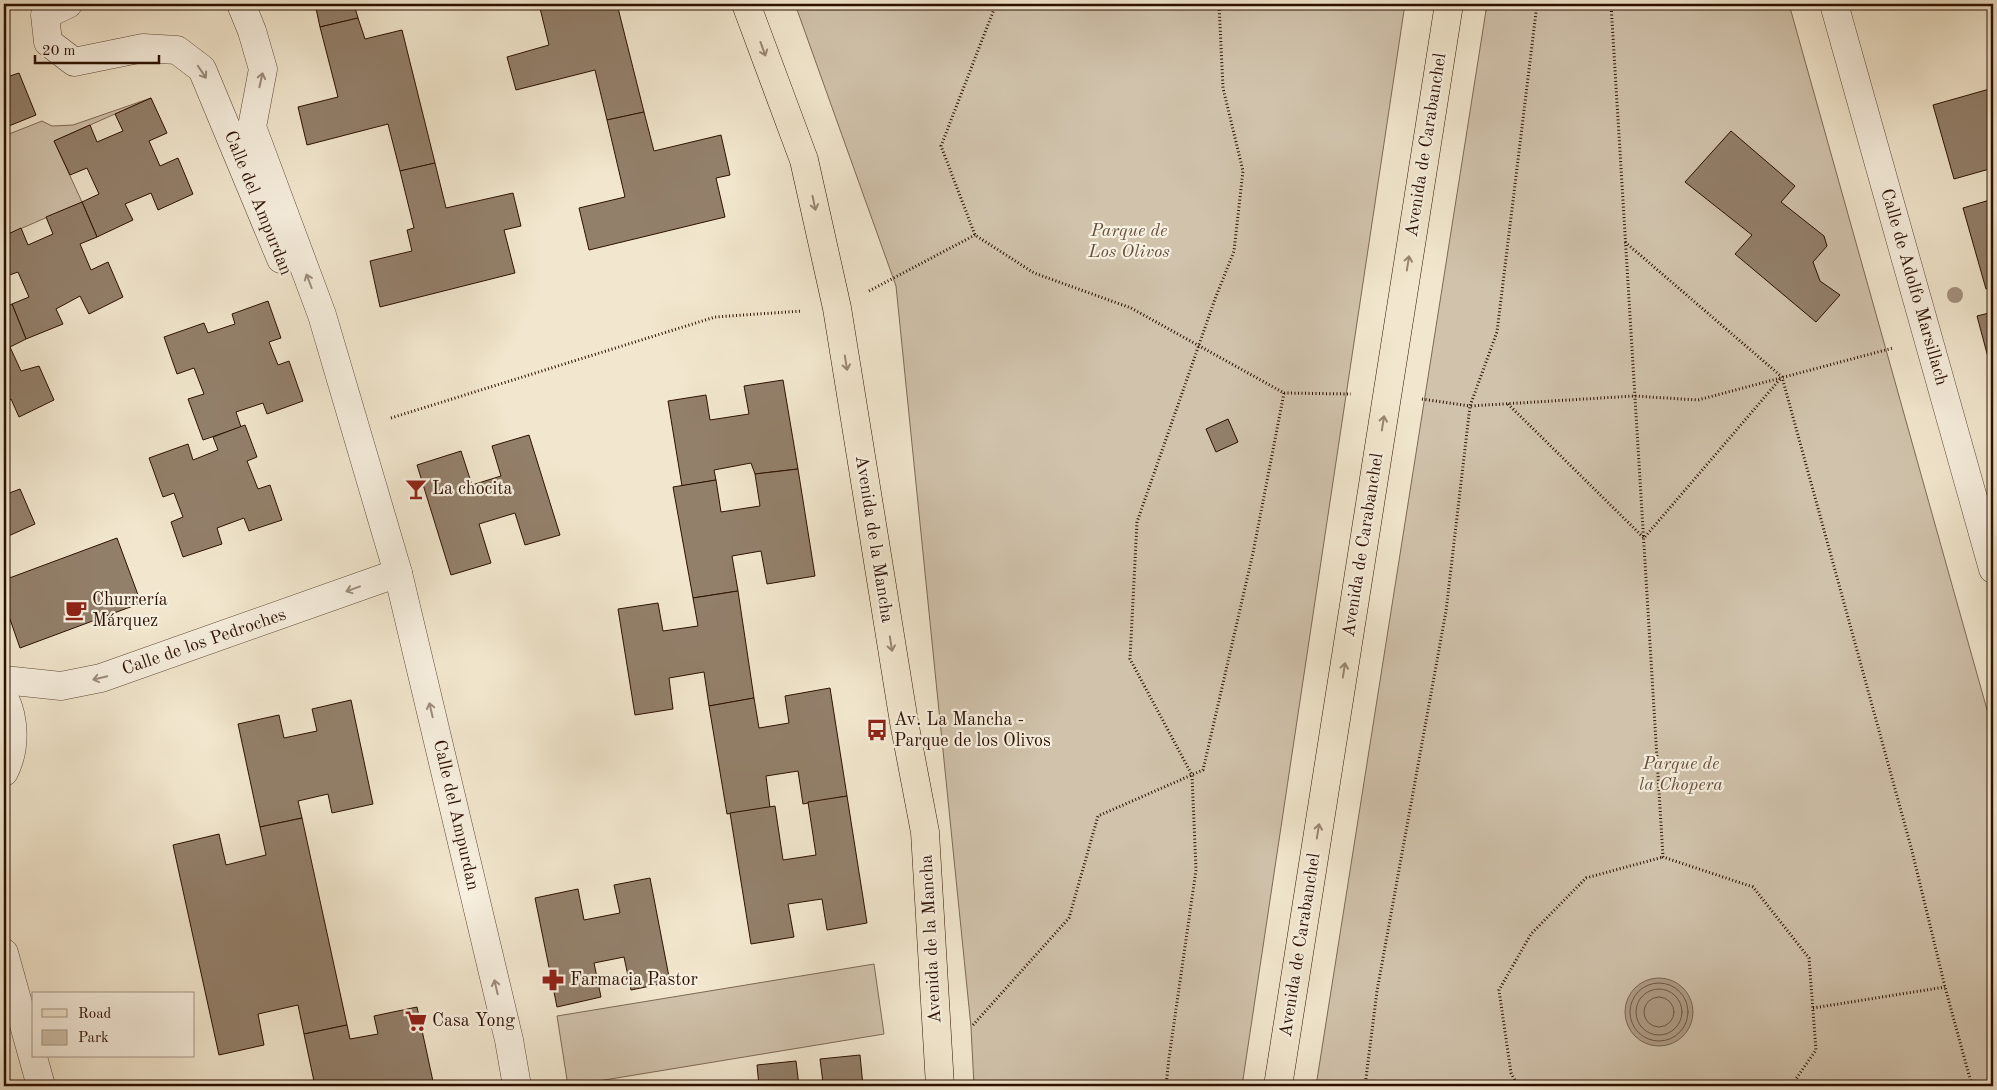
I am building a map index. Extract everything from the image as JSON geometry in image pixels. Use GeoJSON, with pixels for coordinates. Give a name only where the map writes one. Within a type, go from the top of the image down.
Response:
{"type":"FeatureCollection","features":[{"type":"Feature","properties":{"kind":"main road","name":"Avenida de la Mancha"},"geometry":{"type":"LineString","coordinates":[[746,4],[804,160],[837,308],[904,722],[925,832],[940,1086]]}},
{"type":"Feature","properties":{"kind":"main road","name":"Avenida de Carabanchel"},"geometry":{"type":"LineString","coordinates":[[1278,1086],[1449,4]]}},
{"type":"Feature","properties":{"kind":"street","name":"Calle del Ampurdan"},"geometry":{"type":"LineString","coordinates":[[68,4],[45,14],[48,42],[74,62],[143,48],[177,50],[202,70],[301,309],[350,446],[390,545]]}},
{"type":"Feature","properties":{"kind":"street","name":"Calle del Ampurdan"},"geometry":{"type":"LineString","coordinates":[[241,4],[252,31],[263,69],[252,128],[322,315],[398,573],[508,1040],[517,1086]]}},
{"type":"Feature","properties":{"kind":"street","name":"Calle de Adolfo Marsillach"},"geometry":{"type":"LineString","coordinates":[[1834,4],[1993,570]]}},
{"type":"Feature","properties":{"kind":"street","name":"Calle de los Pedroches"},"geometry":{"type":"LineString","coordinates":[[4,680],[62,686],[101,678],[398,573]]}},
{"type":"Feature","properties":{"kind":"street"},"geometry":{"type":"LineString","coordinates":[[4,697],[12,720],[12,743],[4,772]]}},
{"type":"Feature","properties":{"kind":"street"},"geometry":{"type":"LineString","coordinates":[[4,953],[32,1054]]}},
{"type":"Feature","properties":{"kind":"street"},"geometry":{"type":"LineString","coordinates":[[33,1058],[41,1086]]}},
{"type":"Feature","properties":{"kind":"path"},"geometry":{"type":"LineString","coordinates":[[971,1027],[1069,918],[1098,816],[1203,770],[1252,553],[1284,393],[1131,308],[1034,273],[975,235],[941,146],[996,4]]}},
{"type":"Feature","properties":{"kind":"path"},"geometry":{"type":"LineString","coordinates":[[1166,1086],[1168,1058],[1196,870],[1192,775],[1130,659],[1137,522],[1234,251],[1243,171],[1222,88],[1219,4]]}},
{"type":"Feature","properties":{"kind":"path"},"geometry":{"type":"LineString","coordinates":[[1365,1086],[1377,991],[1446,612],[1470,406],[1497,332],[1537,4]]}},
{"type":"Feature","properties":{"kind":"path"},"geometry":{"type":"LineString","coordinates":[[1611,4],[1663,857]]}},
{"type":"Feature","properties":{"kind":"path"},"geometry":{"type":"LineString","coordinates":[[392,426],[390,417],[715,317],[837,308],[975,235]]}},
{"type":"Feature","properties":{"kind":"path"},"geometry":{"type":"LineString","coordinates":[[1625,242],[1782,377],[1912,850],[1944,987],[1972,1086]]}},
{"type":"Feature","properties":{"kind":"path"},"geometry":{"type":"LineString","coordinates":[[1470,406],[1634,396],[1698,400],[1896,347]]}},
{"type":"Feature","properties":{"kind":"path"},"geometry":{"type":"LineString","coordinates":[[1644,538],[1782,377]]}},
{"type":"Feature","properties":{"kind":"path"},"geometry":{"type":"LineString","coordinates":[[1508,404],[1644,538]]}},
{"type":"Feature","properties":{"kind":"path"},"geometry":{"type":"LineString","coordinates":[[1518,1086],[1511,1073],[1498,990],[1531,934],[1586,878],[1663,857],[1752,887],[1808,958],[1816,1050],[1791,1086]]}},
{"type":"Feature","properties":{"kind":"path"},"geometry":{"type":"LineString","coordinates":[[1813,1008],[1944,987]]}},
{"type":"Feature","properties":{"kind":"green space","name":"Parque de Los Olivos"},"geometry":{"type":"Polygon","coordinates":[[[795,4],[1405,4],[1242,1086],[974,1086],[971,1027],[896,286],[795,4]]]}},
{"type":"Feature","properties":{"kind":"green space","name":"Parque de la Chopera"},"geometry":{"type":"Polygon","coordinates":[[[1487,4],[1789,4],[1993,731],[1993,1086],[1316,1086],[1487,4]]]}},
{"type":"Feature","properties":{"kind":"green space"},"geometry":{"type":"Polygon","coordinates":[[[151,98],[54,141],[82,202],[4,236],[4,136],[42,121],[52,126],[73,125],[151,98]]]}},
{"type":"Feature","properties":{"kind":"green space"},"geometry":{"type":"Polygon","coordinates":[[[874,964],[884,1034],[568,1086],[557,1016],[874,964]]]}},
{"type":"Feature","properties":{"kind":"water"},"geometry":{"type":"Polygon","coordinates":[[[1652,978],[1666,978],[1678,983],[1688,993],[1693,1005],[1693,1019],[1688,1031],[1678,1041],[1666,1046],[1652,1046],[1640,1041],[1630,1031],[1625,1019],[1625,1005],[1630,993],[1640,983],[1652,978]]]}},
{"type":"Feature","properties":{"kind":"building"},"geometry":{"type":"Polygon","coordinates":[[[315,4],[354,4],[358,18],[320,27],[315,4]]]}},
{"type":"Feature","properties":{"kind":"building"},"geometry":{"type":"Polygon","coordinates":[[[539,4],[617,4],[644,112],[607,120],[595,70],[516,90],[507,57],[549,45],[539,4]]]}},
{"type":"Feature","properties":{"kind":"building"},"geometry":{"type":"Polygon","coordinates":[[[358,18],[365,39],[402,30],[435,163],[400,171],[388,124],[307,145],[298,107],[338,97],[320,27],[358,18]]]}},
{"type":"Feature","properties":{"kind":"building"},"geometry":{"type":"Polygon","coordinates":[[[19,73],[36,115],[4,128],[4,78],[19,73]]]}},
{"type":"Feature","properties":{"kind":"building"},"geometry":{"type":"Polygon","coordinates":[[[1993,88],[1993,168],[1954,179],[1933,105],[1993,88]]]}},
{"type":"Feature","properties":{"kind":"building"},"geometry":{"type":"Polygon","coordinates":[[[151,98],[167,133],[149,141],[160,166],[178,158],[193,194],[158,210],[151,193],[125,204],[133,220],[97,237],[82,202],[99,194],[87,168],[70,175],[54,141],[90,125],[97,142],[123,131],[115,114],[151,98]]]}},
{"type":"Feature","properties":{"kind":"building"},"geometry":{"type":"Polygon","coordinates":[[[644,112],[654,151],[721,135],[730,175],[716,178],[725,217],[589,250],[579,208],[625,197],[607,120],[644,112]]]}},
{"type":"Feature","properties":{"kind":"building"},"geometry":{"type":"Polygon","coordinates":[[[1731,131],[1795,186],[1781,202],[1824,236],[1827,246],[1813,262],[1820,281],[1840,295],[1816,322],[1735,254],[1752,235],[1685,182],[1731,131]]]}},
{"type":"Feature","properties":{"kind":"building"},"geometry":{"type":"Polygon","coordinates":[[[435,163],[446,208],[513,193],[521,226],[504,230],[515,273],[380,307],[370,261],[412,251],[407,230],[414,228],[400,171],[435,163]]]}},
{"type":"Feature","properties":{"kind":"building"},"geometry":{"type":"Polygon","coordinates":[[[1993,199],[1993,287],[1986,289],[1963,208],[1993,199]]]}},
{"type":"Feature","properties":{"kind":"building"},"geometry":{"type":"Polygon","coordinates":[[[82,202],[97,237],[80,244],[91,270],[108,262],[123,297],[89,314],[80,296],[56,309],[63,324],[26,339],[12,304],[29,297],[18,272],[4,277],[4,236],[21,228],[28,245],[53,234],[46,217],[82,202]]]}},
{"type":"Feature","properties":{"kind":"building"},"geometry":{"type":"Polygon","coordinates":[[[268,301],[281,338],[269,342],[278,365],[289,361],[303,401],[267,414],[263,403],[236,412],[241,427],[203,440],[188,399],[204,394],[194,368],[177,374],[164,337],[204,323],[208,333],[235,324],[232,314],[268,301]]]}},
{"type":"Feature","properties":{"kind":"building"},"geometry":{"type":"Polygon","coordinates":[[[12,304],[26,339],[10,347],[21,371],[39,366],[54,400],[19,417],[11,399],[4,403],[4,308],[12,304]]]}},
{"type":"Feature","properties":{"kind":"building"},"geometry":{"type":"Polygon","coordinates":[[[1993,312],[1993,376],[1977,316],[1993,312]]]}},
{"type":"Feature","properties":{"kind":"building"},"geometry":{"type":"Polygon","coordinates":[[[783,380],[798,469],[755,474],[751,463],[714,470],[716,480],[682,486],[668,401],[706,395],[710,420],[749,414],[744,386],[783,380]]]}},
{"type":"Feature","properties":{"kind":"building"},"geometry":{"type":"Polygon","coordinates":[[[1228,419],[1238,442],[1216,452],[1206,429],[1228,419]]]}},
{"type":"Feature","properties":{"kind":"building"},"geometry":{"type":"Polygon","coordinates":[[[245,425],[257,457],[247,461],[258,489],[270,485],[282,520],[249,531],[244,518],[217,528],[222,544],[183,557],[171,522],[183,517],[174,493],[163,497],[149,458],[188,444],[193,460],[218,450],[213,437],[245,425]]]}},
{"type":"Feature","properties":{"kind":"building"},"geometry":{"type":"Polygon","coordinates":[[[529,435],[560,535],[525,545],[515,513],[479,524],[491,563],[451,575],[417,465],[461,451],[472,485],[501,476],[492,446],[529,435]]]}},
{"type":"Feature","properties":{"kind":"building"},"geometry":{"type":"Polygon","coordinates":[[[798,469],[815,576],[767,584],[761,551],[732,556],[738,591],[693,598],[673,487],[716,480],[721,512],[760,506],[755,474],[798,469]]]}},
{"type":"Feature","properties":{"kind":"building"},"geometry":{"type":"Polygon","coordinates":[[[20,489],[35,524],[4,538],[4,495],[20,489]]]}},
{"type":"Feature","properties":{"kind":"building"},"geometry":{"type":"Polygon","coordinates":[[[117,538],[141,603],[20,648],[4,602],[4,580],[117,538]]]}},
{"type":"Feature","properties":{"kind":"building"},"geometry":{"type":"Polygon","coordinates":[[[738,591],[754,698],[709,706],[704,672],[669,678],[673,709],[635,715],[618,609],[658,603],[663,631],[698,626],[693,598],[738,591]]]}},
{"type":"Feature","properties":{"kind":"building"},"geometry":{"type":"Polygon","coordinates":[[[830,688],[847,796],[803,804],[798,771],[766,776],[770,808],[727,814],[709,706],[754,698],[759,728],[789,723],[785,696],[830,688]]]}},
{"type":"Feature","properties":{"kind":"building"},"geometry":{"type":"Polygon","coordinates":[[[351,700],[373,804],[332,813],[328,794],[298,801],[302,818],[260,827],[238,724],[279,715],[284,738],[317,731],[312,709],[351,700]]]}},
{"type":"Feature","properties":{"kind":"building"},"geometry":{"type":"Polygon","coordinates":[[[847,796],[867,923],[827,930],[822,899],[788,904],[794,937],[751,944],[730,813],[775,806],[783,860],[816,855],[808,802],[847,796]]]}},
{"type":"Feature","properties":{"kind":"building"},"geometry":{"type":"Polygon","coordinates":[[[302,818],[347,1025],[304,1034],[298,1005],[258,1014],[264,1045],[219,1055],[173,845],[219,834],[226,865],[266,855],[260,827],[302,818]]]}},
{"type":"Feature","properties":{"kind":"building"},"geometry":{"type":"Polygon","coordinates":[[[650,878],[670,982],[631,990],[624,957],[594,963],[601,997],[557,1007],[535,898],[578,889],[584,920],[620,913],[614,885],[650,878]]]}},
{"type":"Feature","properties":{"kind":"building"},"geometry":{"type":"Polygon","coordinates":[[[417,1007],[434,1086],[315,1086],[304,1034],[347,1025],[350,1039],[378,1034],[374,1016],[417,1007]]]}},
{"type":"Feature","properties":{"kind":"building"},"geometry":{"type":"Polygon","coordinates":[[[860,1055],[863,1086],[799,1086],[823,1083],[820,1059],[860,1055]]]}},
{"type":"Feature","properties":{"kind":"building"},"geometry":{"type":"Polygon","coordinates":[[[796,1061],[799,1086],[759,1086],[757,1065],[796,1061]]]}},
{"type":"Feature","properties":{"kind":"place","name":"La chocita"},"geometry":{"type":"Point","coordinates":[416,489]}},
{"type":"Feature","properties":{"kind":"place","name":"Churrería Márquez"},"geometry":{"type":"Point","coordinates":[76,610]}},
{"type":"Feature","properties":{"kind":"place","name":"Av. La Mancha - Parque de los Olivos"},"geometry":{"type":"Point","coordinates":[877,730]}},
{"type":"Feature","properties":{"kind":"place","name":"Farmacia Pastor"},"geometry":{"type":"Point","coordinates":[553,980]}},
{"type":"Feature","properties":{"kind":"place","name":"Casa Yong"},"geometry":{"type":"Point","coordinates":[416,1021]}}]}
